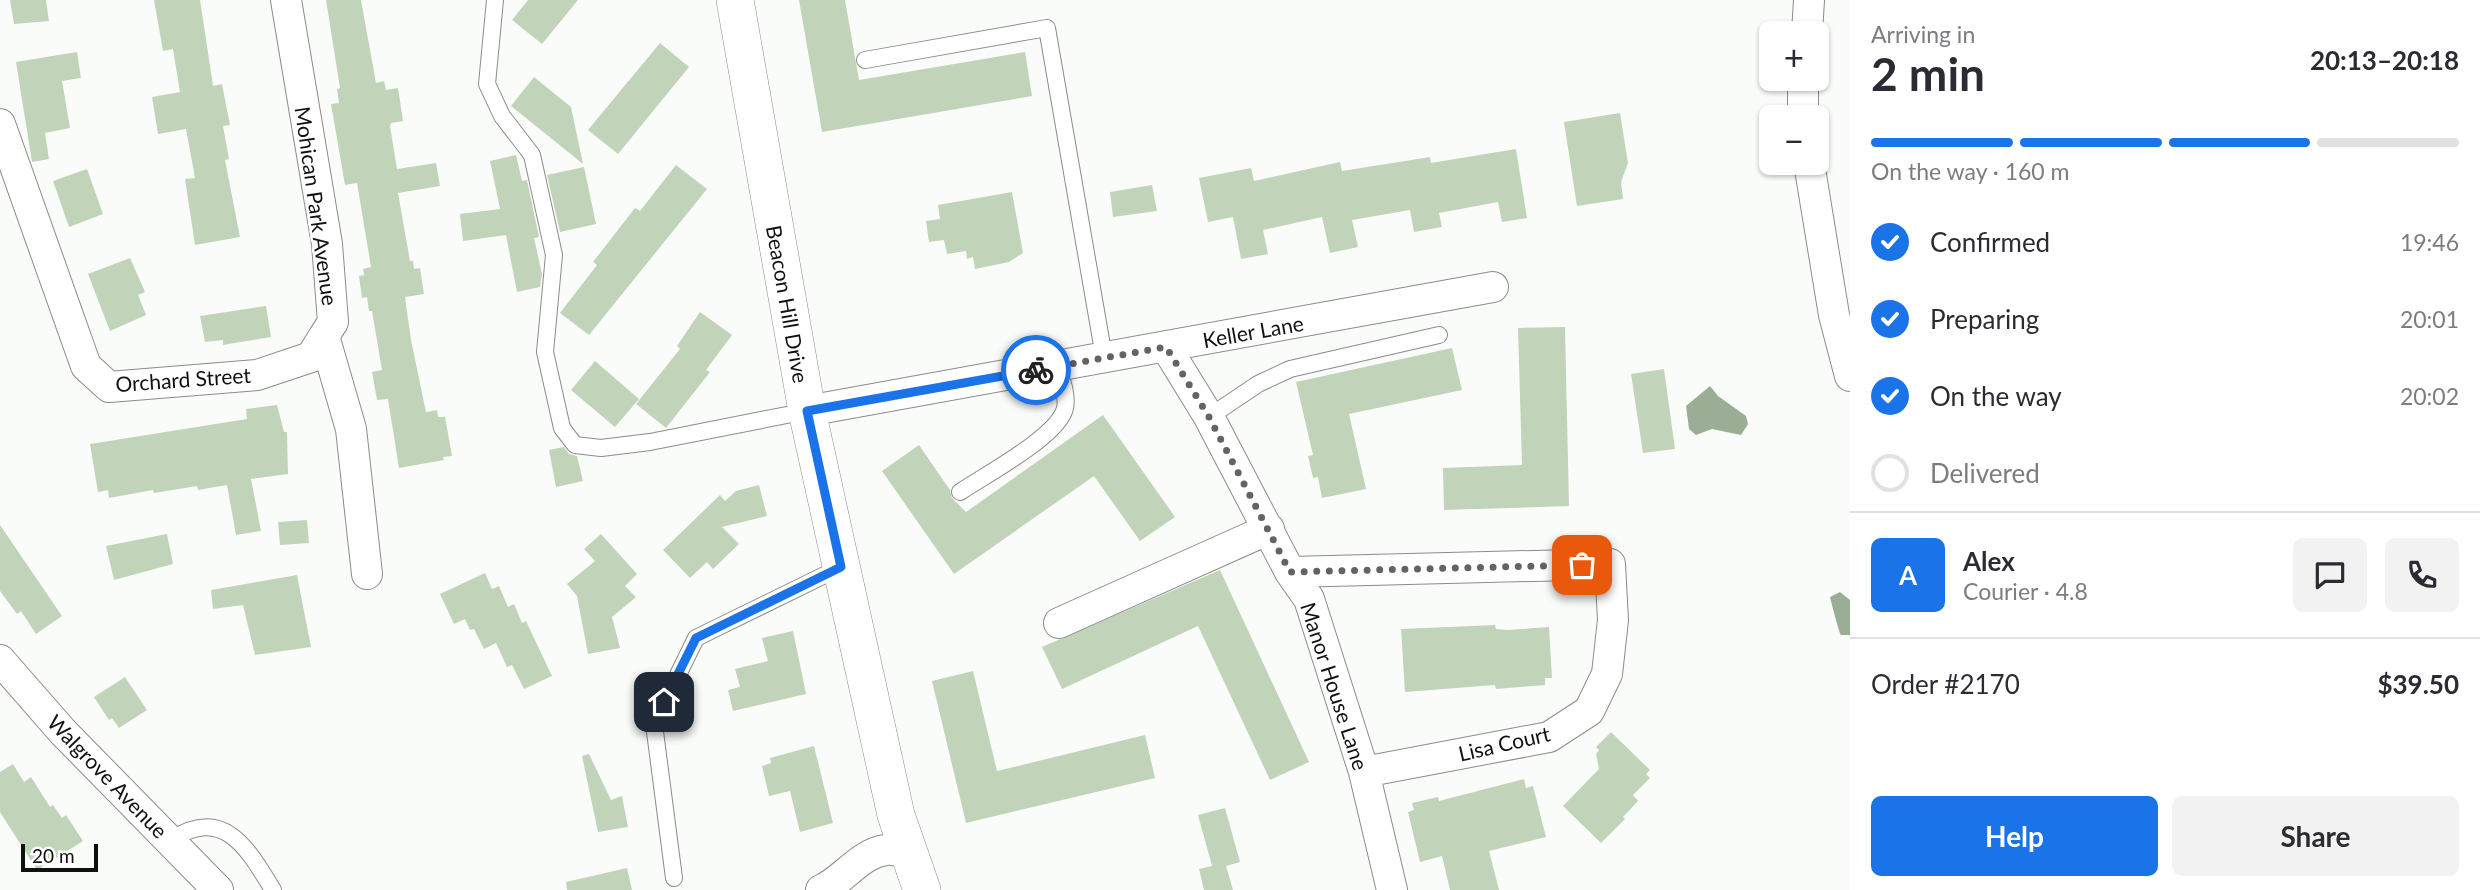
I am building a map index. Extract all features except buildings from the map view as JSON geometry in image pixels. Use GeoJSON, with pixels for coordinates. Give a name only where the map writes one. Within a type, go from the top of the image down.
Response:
{"type":"FeatureCollection","features":[{"type":"Feature","properties":{"kind":"street","name":"Mohican Park Avenue"},"geometry":{"type":"LineString","coordinates":[[286,0],[327,244],[332,321],[324,336],[351,429],[367,574]]}},
{"type":"Feature","properties":{"kind":"street","name":"Beacon Hill Drive"},"geometry":{"type":"LineString","coordinates":[[736,0],[807,411],[896,815],[922,890]]}},
{"type":"Feature","properties":{"kind":"street"},"geometry":{"type":"LineString","coordinates":[[1808,21],[1809,0]]}},
{"type":"Feature","properties":{"kind":"street","name":"Orchard Street"},"geometry":{"type":"LineString","coordinates":[[0,124],[86,366],[109,387],[257,375],[311,357],[324,336]]}},
{"type":"Feature","properties":{"kind":"street"},"geometry":{"type":"LineString","coordinates":[[1811,175],[1834,315],[1850,376]]}},
{"type":"Feature","properties":{"kind":"street","name":"Keller Lane"},"geometry":{"type":"LineString","coordinates":[[807,411],[1493,287]]}},
{"type":"Feature","properties":{"kind":"street","name":"Manor House Lane"},"geometry":{"type":"LineString","coordinates":[[1166,347],[1209,417],[1290,572],[1309,599],[1364,772],[1392,890]]}},
{"type":"Feature","properties":{"kind":"street"},"geometry":{"type":"LineString","coordinates":[[1059,624],[1269,529]]}},
{"type":"Feature","properties":{"kind":"street","name":"Lisa Court"},"geometry":{"type":"LineString","coordinates":[[1290,572],[1610,564],[1613,620],[1607,674],[1589,711],[1549,737],[1364,772]]}},
{"type":"Feature","properties":{"kind":"street","name":"Walgrove Avenue"},"geometry":{"type":"LineString","coordinates":[[0,660],[63,732],[218,890]]}},
{"type":"Feature","properties":{"kind":"street"},"geometry":{"type":"LineString","coordinates":[[821,890],[833,885],[849,869],[886,850],[908,853]]}},
{"type":"Feature","properties":{"kind":"lane"},"geometry":{"type":"LineString","coordinates":[[495,0],[487,84],[502,116],[532,155],[536,168],[554,255],[545,352],[562,428],[575,445],[601,448],[649,442],[807,411]]}},
{"type":"Feature","properties":{"kind":"lane"},"geometry":{"type":"LineString","coordinates":[[865,60],[1047,28],[1104,357]]}},
{"type":"Feature","properties":{"kind":"lane"},"geometry":{"type":"LineString","coordinates":[[1209,417],[1258,384],[1290,369],[1439,335]]}},
{"type":"Feature","properties":{"kind":"lane"},"geometry":{"type":"LineString","coordinates":[[960,492],[1049,432],[1066,406],[1058,366]]}},
{"type":"Feature","properties":{"kind":"lane"},"geometry":{"type":"LineString","coordinates":[[674,878],[654,724],[696,638],[841,567]]}},
{"type":"Feature","properties":{"kind":"lane"},"geometry":{"type":"LineString","coordinates":[[171,840],[186,830],[220,828],[240,840],[274,890]]}},
{"type":"Feature","properties":{"kind":"shaded area"},"geometry":{"type":"Polygon","coordinates":[[[1710,386],[1718,396],[1746,416],[1748,424],[1741,435],[1712,429],[1696,435],[1689,429],[1686,406],[1710,386]]]}},
{"type":"Feature","properties":{"kind":"shaded area"},"geometry":{"type":"Polygon","coordinates":[[[1840,592],[1850,600],[1850,635],[1841,635],[1830,597],[1840,592]]]}},
{"type":"Feature","properties":{"kind":"way so far"},"geometry":{"type":"LineString","coordinates":[[1036,370],[1166,347],[1209,417],[1290,572],[1582,565]]}},
{"type":"Feature","properties":{"kind":"route"},"geometry":{"type":"LineString","coordinates":[[664,702],[696,638],[841,567],[807,411],[1036,370]]}}]}
